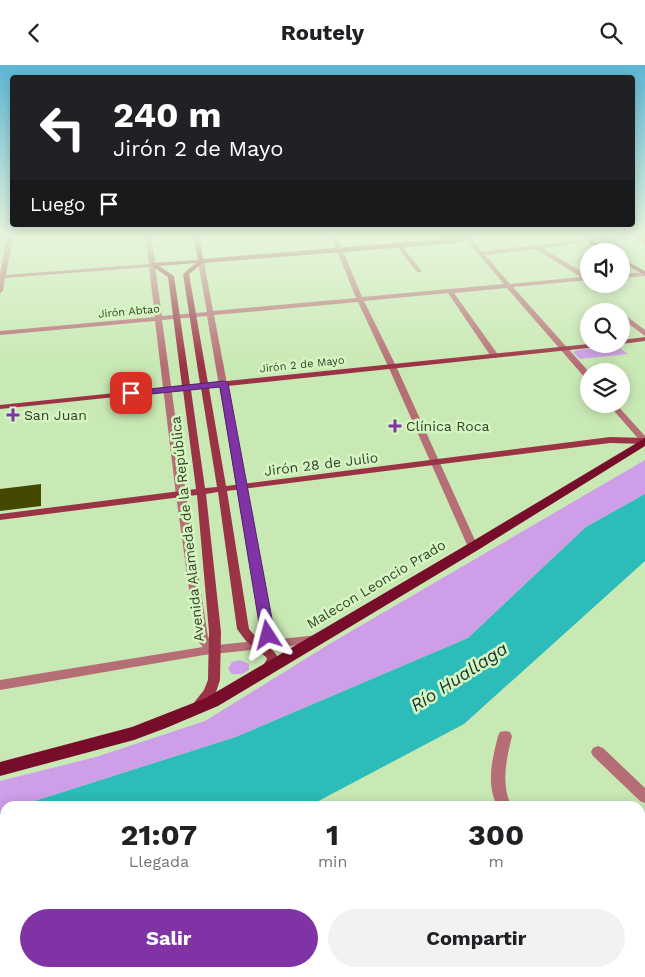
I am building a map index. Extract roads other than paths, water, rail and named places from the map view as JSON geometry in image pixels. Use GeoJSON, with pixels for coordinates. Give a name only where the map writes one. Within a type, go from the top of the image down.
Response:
{"type":"FeatureCollection","features":[{"type":"Feature","properties":{"kind":"main road","name":"Malecon Leoncio Prado"},"geometry":{"type":"LineString","coordinates":[[0,769],[113,741],[195,710],[267,670],[473,547],[645,441]]}},
{"type":"Feature","properties":{"kind":"street","name":"Avenida Alameda de la República"},"geometry":{"type":"LineString","coordinates":[[155,279],[181,495],[202,639],[215,650]]}},
{"type":"Feature","properties":{"kind":"street","name":"Avenida Alameda de la República"},"geometry":{"type":"LineString","coordinates":[[171,279],[201,492],[215,632],[212,686],[210,692],[195,710]]}},
{"type":"Feature","properties":{"kind":"street"},"geometry":{"type":"LineString","coordinates":[[187,279],[243,629],[250,639],[270,652],[273,659],[267,670]]}},
{"type":"Feature","properties":{"kind":"street"},"geometry":{"type":"LineString","coordinates":[[204,279],[268,635],[260,645]]}},
{"type":"Feature","properties":{"kind":"street"},"geometry":{"type":"LineString","coordinates":[[351,279],[473,547]]}},
{"type":"Feature","properties":{"kind":"street"},"geometry":{"type":"LineString","coordinates":[[500,279],[580,367]]}},
{"type":"Feature","properties":{"kind":"street","name":"Jirón Abtao"},"geometry":{"type":"LineString","coordinates":[[0,333],[580,279]]}},
{"type":"Feature","properties":{"kind":"street"},"geometry":{"type":"LineString","coordinates":[[450,292],[495,355]]}},
{"type":"Feature","properties":{"kind":"street"},"geometry":{"type":"LineString","coordinates":[[630,322],[645,334]]}},
{"type":"Feature","properties":{"kind":"street"},"geometry":{"type":"LineString","coordinates":[[630,341],[645,339]]}},
{"type":"Feature","properties":{"kind":"street","name":"Jirón 2 de Mayo"},"geometry":{"type":"LineString","coordinates":[[0,407],[580,347]]}},
{"type":"Feature","properties":{"kind":"street"},"geometry":{"type":"LineString","coordinates":[[620,413],[645,441]]}},
{"type":"Feature","properties":{"kind":"street","name":"Jirón 28 de Julio"},"geometry":{"type":"LineString","coordinates":[[0,517],[610,440],[645,441]]}},
{"type":"Feature","properties":{"kind":"street"},"geometry":{"type":"LineString","coordinates":[[0,685],[215,650],[318,639]]}},
{"type":"Feature","properties":{"kind":"street"},"geometry":{"type":"LineString","coordinates":[[501,801],[495,775],[505,736]]}},
{"type":"Feature","properties":{"kind":"street"},"geometry":{"type":"LineString","coordinates":[[598,752],[645,797]]}},
{"type":"Feature","properties":{"kind":"water","name":"Río Huallaga"},"geometry":{"type":"Polygon","coordinates":[[[645,494],[645,561],[464,724],[318,801],[35,801],[236,737],[468,638],[586,527],[645,494]]]}},
{"type":"Feature","properties":{"kind":"place","name":"San Juan"},"geometry":{"type":"Point","coordinates":[13,415]}},
{"type":"Feature","properties":{"kind":"place","name":"Clínica Roca"},"geometry":{"type":"Point","coordinates":[395,426]}}]}
